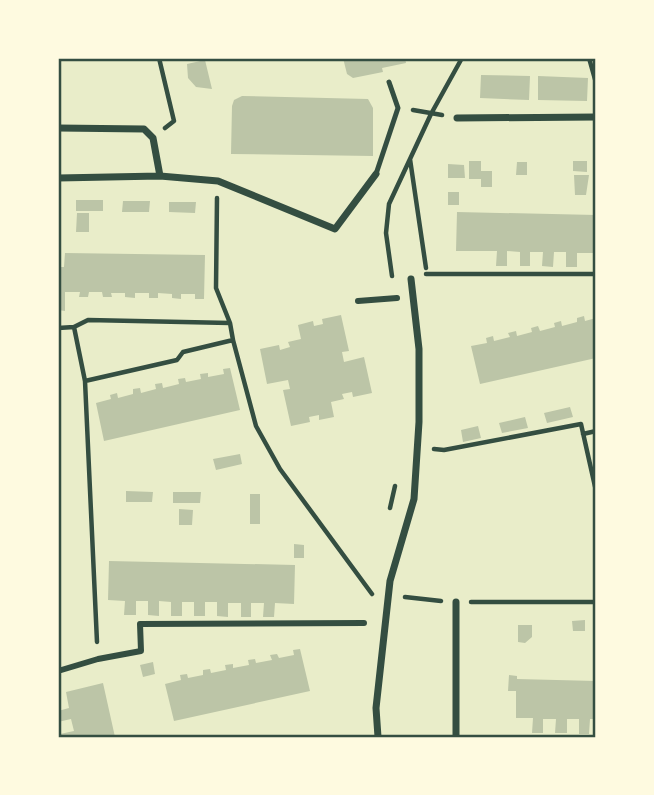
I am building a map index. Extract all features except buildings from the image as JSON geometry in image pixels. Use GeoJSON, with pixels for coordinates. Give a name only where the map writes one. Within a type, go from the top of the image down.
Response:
{"type":"FeatureCollection","features":[{"type":"Feature","properties":{"kind":"street"},"geometry":{"type":"LineString","coordinates":[[457,118],[596,117]]}},
{"type":"Feature","properties":{"kind":"street"},"geometry":{"type":"LineString","coordinates":[[58,128],[144,129],[153,138],[160,177]]}},
{"type":"Feature","properties":{"kind":"street"},"geometry":{"type":"LineString","coordinates":[[58,178],[160,177],[218,181],[335,229],[376,174]]}},
{"type":"Feature","properties":{"kind":"street"},"geometry":{"type":"LineString","coordinates":[[378,737],[376,708],[390,581],[414,499],[418,447],[419,349],[411,279]]}},
{"type":"Feature","properties":{"kind":"street"},"geometry":{"type":"LineString","coordinates":[[358,301],[397,298]]}},
{"type":"Feature","properties":{"kind":"street"},"geometry":{"type":"LineString","coordinates":[[456,602],[456,737]]}},
{"type":"Feature","properties":{"kind":"street"},"geometry":{"type":"LineString","coordinates":[[58,671],[141,650],[140,624],[364,623]]}},
{"type":"Feature","properties":{"kind":"lane"},"geometry":{"type":"LineString","coordinates":[[376,174],[398,107],[389,82]]}},
{"type":"Feature","properties":{"kind":"path"},"geometry":{"type":"LineString","coordinates":[[58,74],[59,58]]}},
{"type":"Feature","properties":{"kind":"path"},"geometry":{"type":"LineString","coordinates":[[153,138],[174,121],[159,58]]}},
{"type":"Feature","properties":{"kind":"path"},"geometry":{"type":"LineString","coordinates":[[397,298],[386,233],[388,204],[431,114],[462,58]]}},
{"type":"Feature","properties":{"kind":"path"},"geometry":{"type":"LineString","coordinates":[[589,58],[596,83]]}},
{"type":"Feature","properties":{"kind":"path"},"geometry":{"type":"LineString","coordinates":[[398,107],[457,118]]}},
{"type":"Feature","properties":{"kind":"path"},"geometry":{"type":"LineString","coordinates":[[410,158],[427,274]]}},
{"type":"Feature","properties":{"kind":"path"},"geometry":{"type":"LineString","coordinates":[[218,181],[216,288],[230,323],[256,426],[280,469],[371,594],[456,602],[596,602]]}},
{"type":"Feature","properties":{"kind":"path"},"geometry":{"type":"LineString","coordinates":[[411,279],[427,274],[596,274]]}},
{"type":"Feature","properties":{"kind":"path"},"geometry":{"type":"LineString","coordinates":[[58,328],[74,327],[88,320],[230,323]]}},
{"type":"Feature","properties":{"kind":"path"},"geometry":{"type":"LineString","coordinates":[[74,327],[85,381],[98,659]]}},
{"type":"Feature","properties":{"kind":"path"},"geometry":{"type":"LineString","coordinates":[[85,381],[177,360],[183,352],[233,340]]}},
{"type":"Feature","properties":{"kind":"path"},"geometry":{"type":"LineString","coordinates":[[418,447],[444,450],[581,424],[596,491]]}},
{"type":"Feature","properties":{"kind":"path"},"geometry":{"type":"LineString","coordinates":[[583,434],[596,431]]}},
{"type":"Feature","properties":{"kind":"path"},"geometry":{"type":"LineString","coordinates":[[389,516],[397,476]]}},
{"type":"Feature","properties":{"kind":"path"},"geometry":{"type":"LineString","coordinates":[[364,623],[374,581]]}}]}
